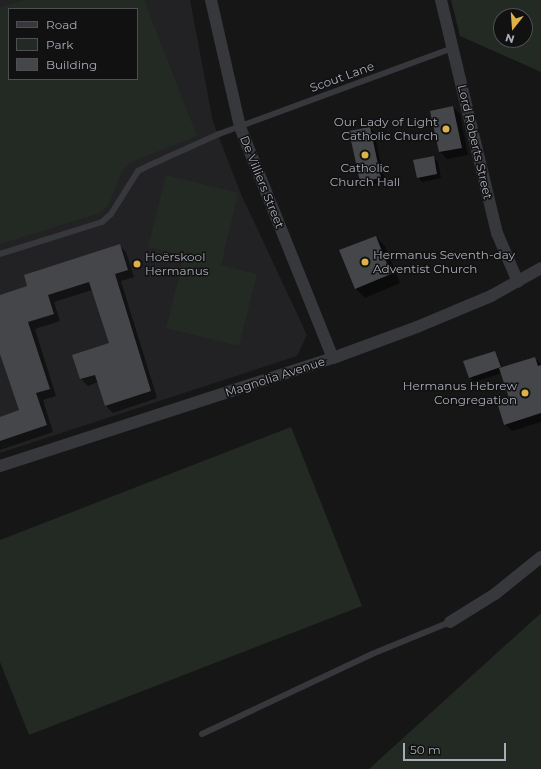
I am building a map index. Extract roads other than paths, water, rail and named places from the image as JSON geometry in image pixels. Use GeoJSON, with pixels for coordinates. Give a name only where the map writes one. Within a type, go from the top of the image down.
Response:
{"type":"FeatureCollection","features":[{"type":"Feature","properties":{"kind":"street","name":"De Villiers Street"},"geometry":{"type":"LineString","coordinates":[[211,0],[240,127],[333,358]]}},
{"type":"Feature","properties":{"kind":"street","name":"Lord Roberts Street"},"geometry":{"type":"LineString","coordinates":[[441,0],[497,233],[518,282]]}},
{"type":"Feature","properties":{"kind":"street","name":"Magnolia Avenue"},"geometry":{"type":"LineString","coordinates":[[0,466],[333,358],[437,319],[518,282],[540,270]]}},
{"type":"Feature","properties":{"kind":"street"},"geometry":{"type":"LineString","coordinates":[[450,622],[495,594],[541,557]]}},
{"type":"Feature","properties":{"kind":"lane","name":"Scout Lane"},"geometry":{"type":"LineString","coordinates":[[0,254],[102,222],[111,214],[138,171],[240,127],[453,48]]}},
{"type":"Feature","properties":{"kind":"lane"},"geometry":{"type":"LineString","coordinates":[[202,734],[372,654],[450,622]]}},
{"type":"Feature","properties":{"kind":"place","name":"Our Lady of Light Catholic Church"},"geometry":{"type":"Point","coordinates":[446,129]}},
{"type":"Feature","properties":{"kind":"place","name":"Catholic Church Hall"},"geometry":{"type":"Point","coordinates":[365,155]}},
{"type":"Feature","properties":{"kind":"place","name":"Hermanus Seventh-day Adventist Church"},"geometry":{"type":"Point","coordinates":[365,262]}},
{"type":"Feature","properties":{"kind":"place","name":"Hoërskool Hermanus"},"geometry":{"type":"Point","coordinates":[137,264]}},
{"type":"Feature","properties":{"kind":"place","name":"Hermanus Hebrew Congregation"},"geometry":{"type":"Point","coordinates":[525,393]}}]}
